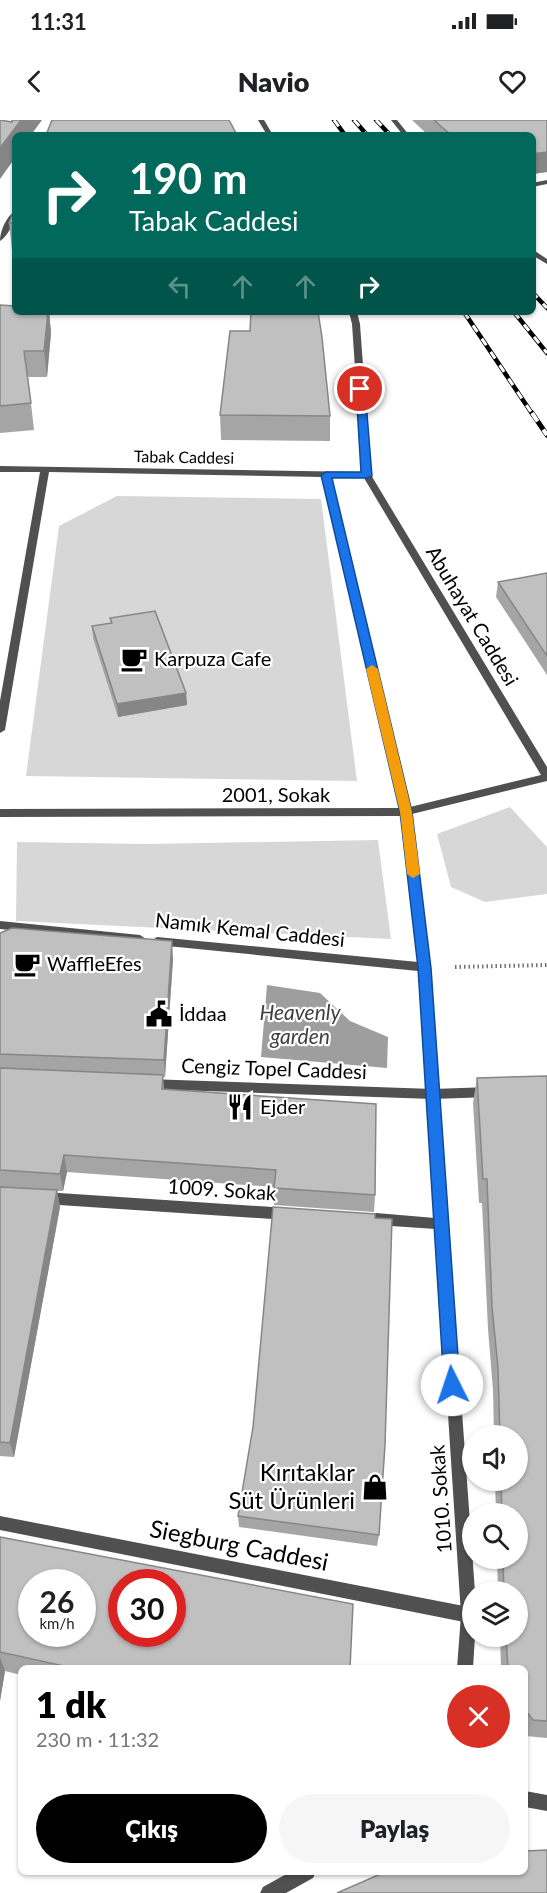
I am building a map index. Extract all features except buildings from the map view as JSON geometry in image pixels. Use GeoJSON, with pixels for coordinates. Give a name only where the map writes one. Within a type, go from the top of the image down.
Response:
{"type":"FeatureCollection","features":[{"type":"Feature","properties":{"kind":"street"},"geometry":{"type":"LineString","coordinates":[[394,120],[404,132]]}},
{"type":"Feature","properties":{"kind":"street"},"geometry":{"type":"LineString","coordinates":[[0,239],[12,218]]}},
{"type":"Feature","properties":{"kind":"street"},"geometry":{"type":"LineString","coordinates":[[354,315],[367,476]]}},
{"type":"Feature","properties":{"kind":"street","name":"Tabak Caddesi"},"geometry":{"type":"LineString","coordinates":[[0,469],[367,476]]}},
{"type":"Feature","properties":{"kind":"street"},"geometry":{"type":"LineString","coordinates":[[0,730],[45,470]]}},
{"type":"Feature","properties":{"kind":"street","name":"1010. Sokak"},"geometry":{"type":"LineString","coordinates":[[326,475],[406,812],[424,968],[466,1581]]}},
{"type":"Feature","properties":{"kind":"street","name":"Abuhayat Caddesi"},"geometry":{"type":"LineString","coordinates":[[367,476],[547,777]]}},
{"type":"Feature","properties":{"kind":"street","name":"2001, Sokak"},"geometry":{"type":"LineString","coordinates":[[0,813],[406,812],[547,777]]}},
{"type":"Feature","properties":{"kind":"street","name":"Namık Kemal Caddesi"},"geometry":{"type":"LineString","coordinates":[[0,925],[424,968]]}},
{"type":"Feature","properties":{"kind":"street","name":"Cengiz Topel Caddesi"},"geometry":{"type":"LineString","coordinates":[[141,1084],[433,1094],[501,1091]]}},
{"type":"Feature","properties":{"kind":"street","name":"1009. Sokak"},"geometry":{"type":"LineString","coordinates":[[36,1198],[298,1214]]}},
{"type":"Feature","properties":{"kind":"street"},"geometry":{"type":"LineString","coordinates":[[357,1218],[441,1224]]}},
{"type":"Feature","properties":{"kind":"street","name":"Siegburg Caddesi"},"geometry":{"type":"LineString","coordinates":[[0,1523],[462,1615]]}},
{"type":"Feature","properties":{"kind":"street","name":"1010. Sokak"},"geometry":{"type":"LineString","coordinates":[[465,1665],[467,1647]]}},
{"type":"Feature","properties":{"kind":"street"},"geometry":{"type":"LineString","coordinates":[[528,1800],[547,1803]]}},
{"type":"Feature","properties":{"kind":"street"},"geometry":{"type":"LineString","coordinates":[[269,1893],[302,1875]]}},
{"type":"Feature","properties":{"kind":"path"},"geometry":{"type":"LineString","coordinates":[[424,968],[547,965]]}},
{"type":"Feature","properties":{"kind":"shaded area"},"geometry":{"type":"Polygon","coordinates":[[[117,496],[321,499],[357,781],[26,776],[59,526],[117,496]]]}},
{"type":"Feature","properties":{"kind":"shaded area"},"geometry":{"type":"Polygon","coordinates":[[[510,807],[547,847],[547,894],[485,902],[451,887],[437,834],[510,807]]]}},
{"type":"Feature","properties":{"kind":"shaded area"},"geometry":{"type":"Polygon","coordinates":[[[378,840],[391,939],[16,921],[17,842],[146,844],[378,840]]]}},
{"type":"Feature","properties":{"kind":"water","name":"Heavenly garden"},"geometry":{"type":"Polygon","coordinates":[[[267,985],[320,993],[350,1021],[388,1037],[387,1068],[261,1057],[267,985]]]}},
{"type":"Feature","properties":{"kind":"railway"},"geometry":{"type":"LineString","coordinates":[[334,120],[343,132]]}},
{"type":"Feature","properties":{"kind":"railway"},"geometry":{"type":"LineString","coordinates":[[354,120],[364,132]]}},
{"type":"Feature","properties":{"kind":"railway"},"geometry":{"type":"LineString","coordinates":[[376,120],[387,132]]}},
{"type":"Feature","properties":{"kind":"railway"},"geometry":{"type":"LineString","coordinates":[[536,296],[547,308]]}},
{"type":"Feature","properties":{"kind":"railway"},"geometry":{"type":"LineString","coordinates":[[466,315],[533,415]]}},
{"type":"Feature","properties":{"kind":"railway"},"geometry":{"type":"LineString","coordinates":[[516,315],[547,353]]}},
{"type":"Feature","properties":{"kind":"railway"},"geometry":{"type":"LineString","coordinates":[[532,413],[547,435]]}},
{"type":"Feature","properties":{"kind":"slow traffic"},"geometry":{"type":"LineString","coordinates":[[372,669],[406,812],[413,874]]}},
{"type":"Feature","properties":{"kind":"place","name":"Karpuza Cafe"},"geometry":{"type":"Point","coordinates":[134,659]}},
{"type":"Feature","properties":{"kind":"place","name":"WaffleEfes"},"geometry":{"type":"Point","coordinates":[27,964]}},
{"type":"Feature","properties":{"kind":"place","name":"İddaa"},"geometry":{"type":"Point","coordinates":[159,1014]}},
{"type":"Feature","properties":{"kind":"place","name":"Ejder"},"geometry":{"type":"Point","coordinates":[240,1107]}},
{"type":"Feature","properties":{"kind":"place","name":"Kırıtaklar Süt Ürünleri"},"geometry":{"type":"Point","coordinates":[375,1487]}},
{"type":"Feature","properties":{"kind":"route"},"geometry":{"type":"LineString","coordinates":[[360,389],[367,476],[326,475],[406,812],[424,968],[452,1385]]}}]}
